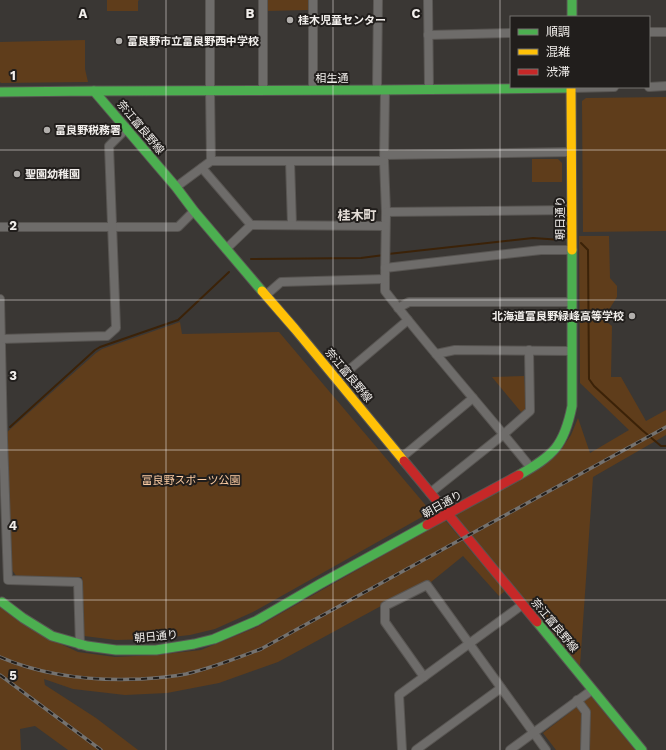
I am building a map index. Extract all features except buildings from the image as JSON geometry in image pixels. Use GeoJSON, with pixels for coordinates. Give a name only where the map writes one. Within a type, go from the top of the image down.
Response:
{"type":"FeatureCollection","features":[{"type":"Feature","properties":{"kind":"street"},"geometry":{"type":"LineString","coordinates":[[210,0],[211,161]]}},
{"type":"Feature","properties":{"kind":"street"},"geometry":{"type":"LineString","coordinates":[[263,0],[263,90]]}},
{"type":"Feature","properties":{"kind":"street"},"geometry":{"type":"LineString","coordinates":[[313,0],[313,90]]}},
{"type":"Feature","properties":{"kind":"street"},"geometry":{"type":"LineString","coordinates":[[378,0],[385,158],[385,291],[531,468]]}},
{"type":"Feature","properties":{"kind":"street"},"geometry":{"type":"LineString","coordinates":[[428,0],[429,90]]}},
{"type":"Feature","properties":{"kind":"street"},"geometry":{"type":"LineString","coordinates":[[572,0],[572,16]]}},
{"type":"Feature","properties":{"kind":"street"},"geometry":{"type":"LineString","coordinates":[[650,32],[666,32]]}},
{"type":"Feature","properties":{"kind":"street"},"geometry":{"type":"LineString","coordinates":[[428,35],[510,33]]}},
{"type":"Feature","properties":{"kind":"street"},"geometry":{"type":"LineString","coordinates":[[650,87],[666,86]]}},
{"type":"Feature","properties":{"kind":"street","name":"相生通"},"geometry":{"type":"LineString","coordinates":[[94,91],[429,90],[524,88]]}},
{"type":"Feature","properties":{"kind":"street","name":"朝日通り"},"geometry":{"type":"LineString","coordinates":[[2,602],[23,618],[52,636],[80,645],[116,650],[156,650],[214,639],[256,621],[320,584],[531,468],[556,448],[568,424],[572,406],[571,88]]}},
{"type":"Feature","properties":{"kind":"street"},"geometry":{"type":"LineString","coordinates":[[0,92],[94,91]]}},
{"type":"Feature","properties":{"kind":"street","name":"奈江富良野線"},"geometry":{"type":"LineString","coordinates":[[94,91],[127,128],[194,211],[467,536],[642,750]]}},
{"type":"Feature","properties":{"kind":"street"},"geometry":{"type":"LineString","coordinates":[[1,339],[107,336],[116,328],[109,146],[127,128]]}},
{"type":"Feature","properties":{"kind":"street"},"geometry":{"type":"LineString","coordinates":[[176,187],[211,161],[290,161],[571,152]]}},
{"type":"Feature","properties":{"kind":"street"},"geometry":{"type":"LineString","coordinates":[[290,161],[292,225]]}},
{"type":"Feature","properties":{"kind":"street"},"geometry":{"type":"LineString","coordinates":[[202,168],[251,226]]}},
{"type":"Feature","properties":{"kind":"street"},"geometry":{"type":"LineString","coordinates":[[386,212],[572,210]]}},
{"type":"Feature","properties":{"kind":"street"},"geometry":{"type":"LineString","coordinates":[[0,227],[178,227],[194,211]]}},
{"type":"Feature","properties":{"kind":"street"},"geometry":{"type":"LineString","coordinates":[[226,248],[251,226],[385,226]]}},
{"type":"Feature","properties":{"kind":"street"},"geometry":{"type":"LineString","coordinates":[[385,268],[541,250],[572,250]]}},
{"type":"Feature","properties":{"kind":"street"},"geometry":{"type":"LineString","coordinates":[[266,295],[281,282],[385,279]]}},
{"type":"Feature","properties":{"kind":"street"},"geometry":{"type":"LineString","coordinates":[[0,299],[8,580],[78,582],[80,645]]}},
{"type":"Feature","properties":{"kind":"street"},"geometry":{"type":"LineString","coordinates":[[398,308],[409,302],[572,302]]}},
{"type":"Feature","properties":{"kind":"street"},"geometry":{"type":"LineString","coordinates":[[337,380],[408,320]]}},
{"type":"Feature","properties":{"kind":"street"},"geometry":{"type":"LineString","coordinates":[[436,354],[455,350],[572,351]]}},
{"type":"Feature","properties":{"kind":"street"},"geometry":{"type":"LineString","coordinates":[[430,493],[504,434],[530,411],[529,350]]}},
{"type":"Feature","properties":{"kind":"street"},"geometry":{"type":"LineString","coordinates":[[401,458],[473,398]]}},
{"type":"Feature","properties":{"kind":"street"},"geometry":{"type":"LineString","coordinates":[[424,677],[385,622],[385,606],[427,585],[546,750]]}},
{"type":"Feature","properties":{"kind":"street"},"geometry":{"type":"LineString","coordinates":[[402,750],[399,695],[522,605]]}},
{"type":"Feature","properties":{"kind":"street"},"geometry":{"type":"LineString","coordinates":[[416,750],[501,688]]}},
{"type":"Feature","properties":{"kind":"street"},"geometry":{"type":"LineString","coordinates":[[510,750],[592,690]]}},
{"type":"Feature","properties":{"kind":"street"},"geometry":{"type":"LineString","coordinates":[[577,700],[586,712],[585,750]]}},
{"type":"Feature","properties":{"kind":"green space"},"geometry":{"type":"Polygon","coordinates":[[[107,0],[139,0],[138,11],[107,11],[107,0]]]}},
{"type":"Feature","properties":{"kind":"green space"},"geometry":{"type":"Polygon","coordinates":[[[267,0],[308,0],[309,10],[267,11],[267,0]]]}},
{"type":"Feature","properties":{"kind":"green space"},"geometry":{"type":"Polygon","coordinates":[[[85,40],[85,69],[88,82],[0,82],[0,42],[85,40]]]}},
{"type":"Feature","properties":{"kind":"green space"},"geometry":{"type":"Polygon","coordinates":[[[666,97],[666,231],[583,232],[582,101],[586,98],[666,97]]]}},
{"type":"Feature","properties":{"kind":"green space"},"geometry":{"type":"Polygon","coordinates":[[[532,159],[558,159],[562,163],[562,182],[532,182],[532,159]]]}},
{"type":"Feature","properties":{"kind":"green space"},"geometry":{"type":"Polygon","coordinates":[[[579,236],[609,236],[610,278],[617,286],[617,297],[603,319],[612,326],[611,377],[621,377],[646,421],[666,410],[666,435],[593,477],[580,666],[454,514],[560,451],[571,435],[578,418],[590,453],[629,430],[580,383],[579,236]]]}},
{"type":"Feature","properties":{"kind":"green space","name":"富良野スポーツ公園"},"geometry":{"type":"Polygon","coordinates":[[[180,322],[182,334],[279,332],[428,508],[429,513],[253,612],[215,629],[190,635],[154,639],[116,640],[84,636],[82,577],[17,577],[12,570],[7,432],[102,349],[180,322]]]}},
{"type":"Feature","properties":{"kind":"green space"},"geometry":{"type":"Polygon","coordinates":[[[524,376],[527,409],[521,412],[492,377],[524,376]]]}},
{"type":"Feature","properties":{"kind":"green space"},"geometry":{"type":"Polygon","coordinates":[[[445,520],[505,591],[499,596],[463,556],[431,582],[381,606],[278,662],[219,683],[167,693],[125,695],[73,689],[44,679],[45,685],[96,718],[138,750],[68,750],[35,726],[20,729],[21,750],[0,750],[0,600],[50,639],[78,652],[115,657],[156,655],[201,650],[257,627],[445,520]]]}},
{"type":"Feature","properties":{"kind":"green space"},"geometry":{"type":"Polygon","coordinates":[[[591,696],[635,750],[556,750],[543,733],[591,696]]]}},
{"type":"Feature","properties":{"kind":"waterway"},"geometry":{"type":"LineString","coordinates":[[388,254],[533,238],[562,240]]}},
{"type":"Feature","properties":{"kind":"waterway"},"geometry":{"type":"LineString","coordinates":[[581,243],[588,250],[589,379],[594,386],[642,430],[661,446],[666,446]]}},
{"type":"Feature","properties":{"kind":"waterway"},"geometry":{"type":"LineString","coordinates":[[251,259],[361,258],[384,255]]}},
{"type":"Feature","properties":{"kind":"waterway"},"geometry":{"type":"LineString","coordinates":[[10,427],[95,350],[178,320],[229,272]]}},
{"type":"Feature","properties":{"kind":"railway"},"geometry":{"type":"LineString","coordinates":[[0,657],[34,669],[52,673],[105,679],[141,679],[175,676],[196,672],[224,663],[261,649],[666,427]]}},
{"type":"Feature","properties":{"kind":"railway"},"geometry":{"type":"LineString","coordinates":[[0,675],[101,750]]}},
{"type":"Feature","properties":{"kind":"traffic: fast"},"geometry":{"type":"LineString","coordinates":[[572,0],[572,16]]}},
{"type":"Feature","properties":{"kind":"traffic: fast"},"geometry":{"type":"LineString","coordinates":[[94,91],[571,88]]}},
{"type":"Feature","properties":{"kind":"traffic: fast"},"geometry":{"type":"LineString","coordinates":[[0,92],[94,91],[262,291]]}},
{"type":"Feature","properties":{"kind":"traffic: fast"},"geometry":{"type":"LineString","coordinates":[[519,475],[541,461],[556,448],[569,420],[572,406],[572,250]]}},
{"type":"Feature","properties":{"kind":"traffic: fast"},"geometry":{"type":"LineString","coordinates":[[2,602],[23,618],[52,636],[87,646],[116,650],[156,650],[194,644],[214,639],[256,621],[427,525]]}},
{"type":"Feature","properties":{"kind":"traffic: fast"},"geometry":{"type":"LineString","coordinates":[[537,622],[642,750]]}},
{"type":"Feature","properties":{"kind":"traffic: slow"},"geometry":{"type":"LineString","coordinates":[[571,88],[572,250]]}},
{"type":"Feature","properties":{"kind":"traffic: slow"},"geometry":{"type":"LineString","coordinates":[[262,291],[404,461]]}},
{"type":"Feature","properties":{"kind":"traffic: jam"},"geometry":{"type":"LineString","coordinates":[[404,461],[537,622]]}},
{"type":"Feature","properties":{"kind":"traffic: jam"},"geometry":{"type":"LineString","coordinates":[[427,525],[519,475]]}},
{"type":"Feature","properties":{"kind":"place","name":"桂木児童センター"},"geometry":{"type":"Point","coordinates":[290,20]}},
{"type":"Feature","properties":{"kind":"place","name":"富良野市立富良野西中学校"},"geometry":{"type":"Point","coordinates":[119,41]}},
{"type":"Feature","properties":{"kind":"place","name":"富良野税務署"},"geometry":{"type":"Point","coordinates":[47,130]}},
{"type":"Feature","properties":{"kind":"place","name":"聖園幼稚園"},"geometry":{"type":"Point","coordinates":[17,174]}},
{"type":"Feature","properties":{"kind":"place","name":"北海道富良野緑峰高等学校"},"geometry":{"type":"Point","coordinates":[632,316]}},
{"type":"Feature","properties":{"kind":"district","name":"桂木町"},"geometry":{"type":"Point","coordinates":[357,215]}}]}
